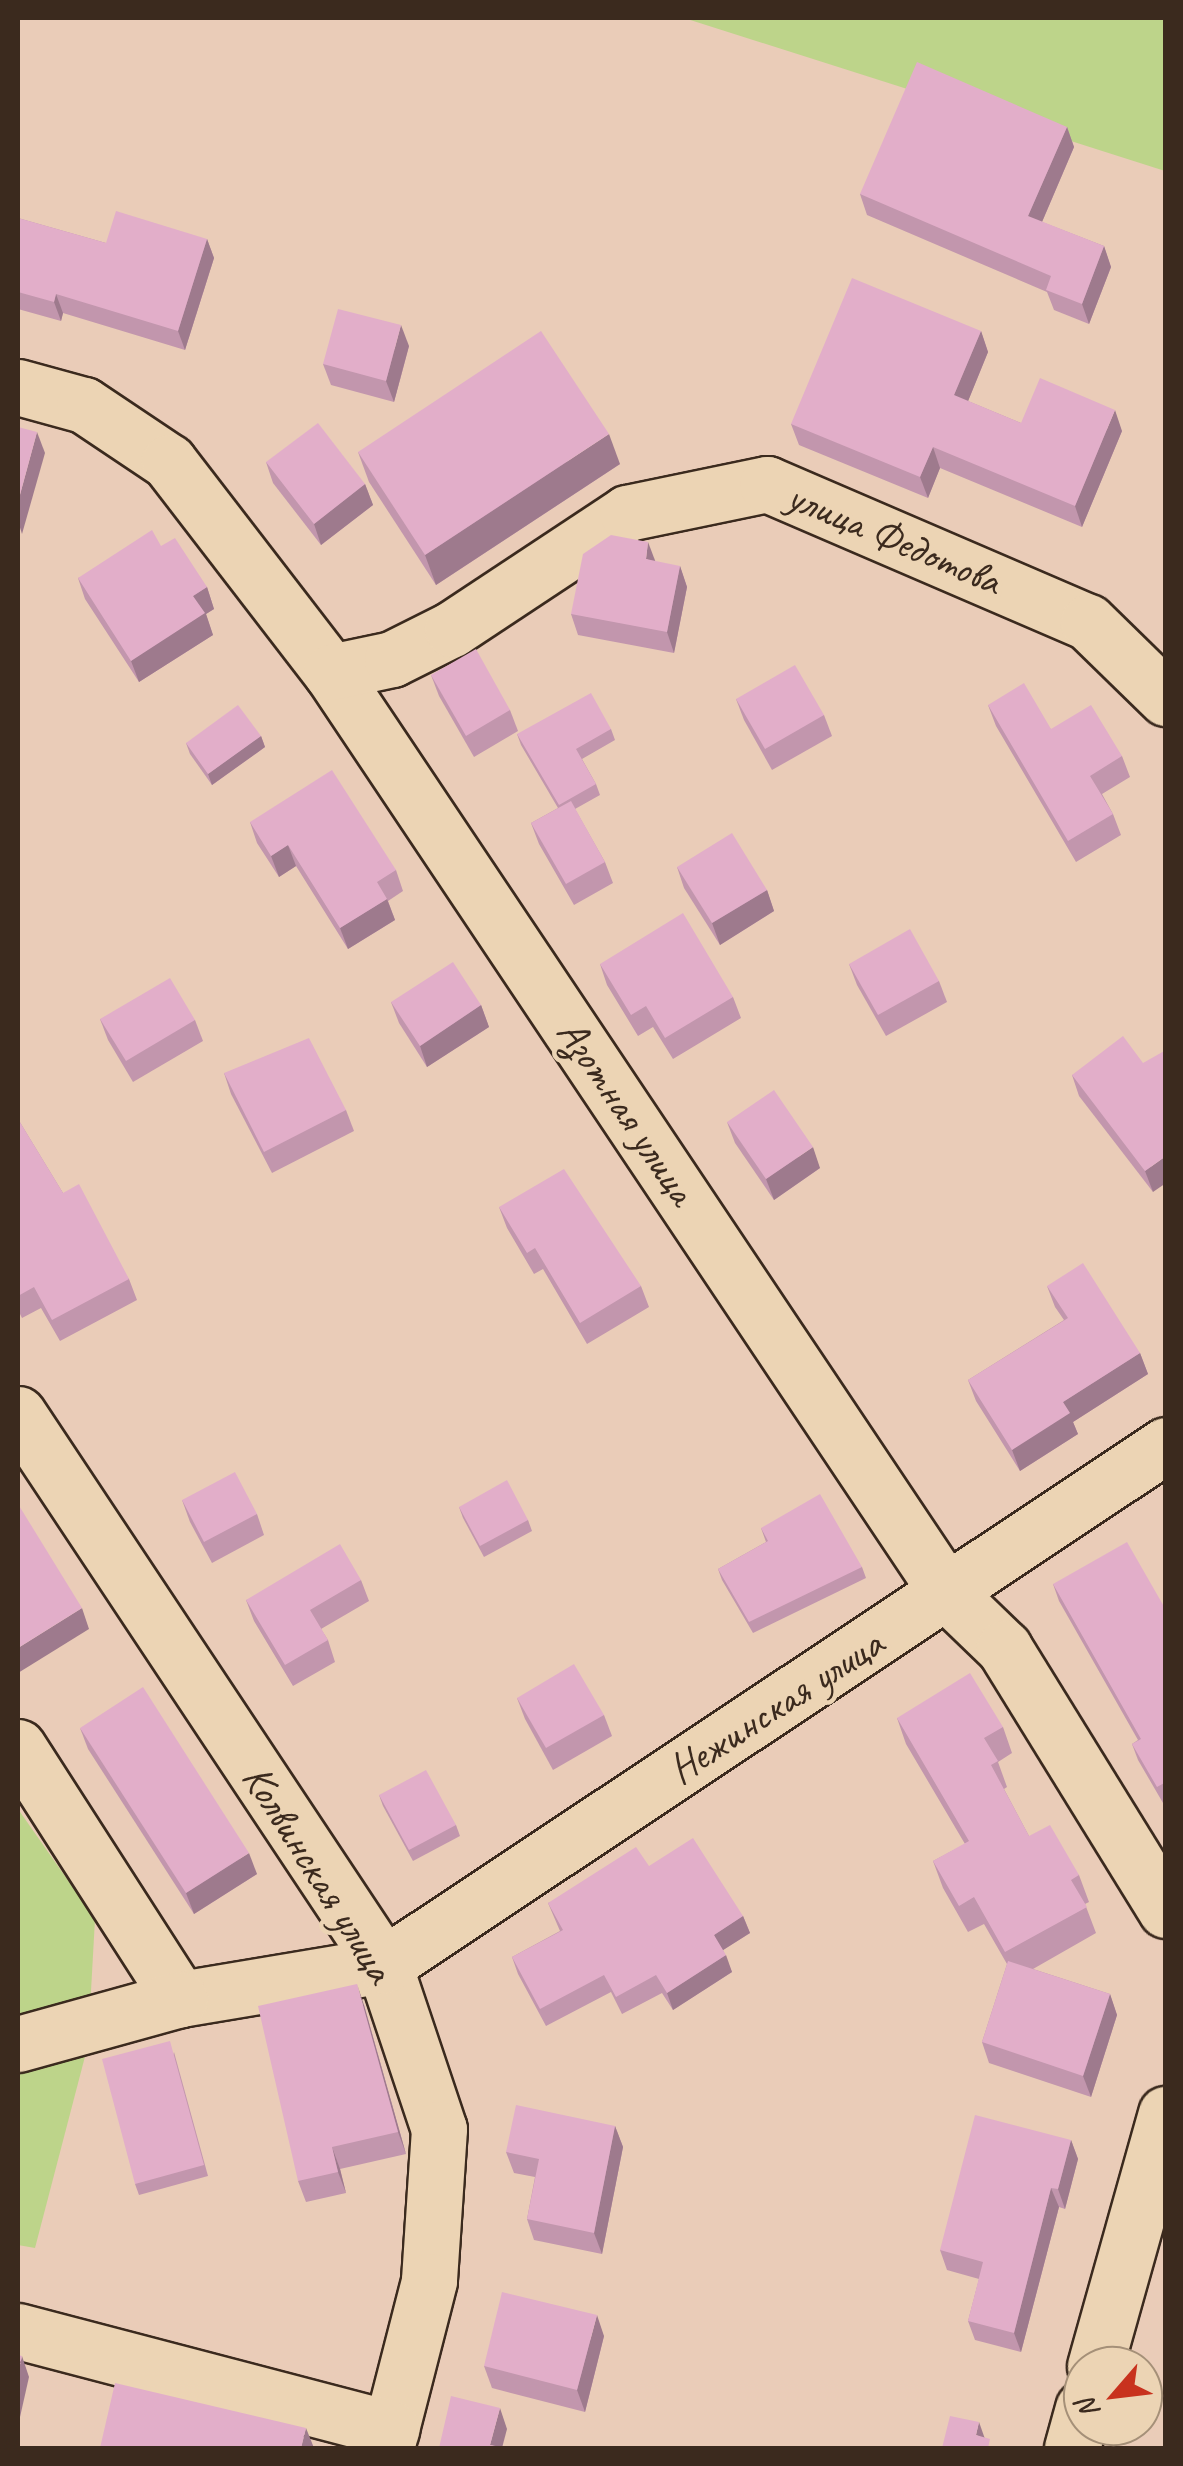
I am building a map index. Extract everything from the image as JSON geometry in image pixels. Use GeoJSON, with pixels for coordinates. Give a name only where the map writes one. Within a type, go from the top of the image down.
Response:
{"type":"FeatureCollection","features":[{"type":"Feature","properties":{"kind":"street","name":"Азотная улица"},"geometry":{"type":"LineString","coordinates":[[18,387],[84,405],[169,462],[332,672],[948,1594],[1004,1648],[1166,1910]]}},
{"type":"Feature","properties":{"kind":"street","name":"улица Федотова"},"geometry":{"type":"LineString","coordinates":[[332,672],[392,660],[452,629],[627,513],[767,484],[1088,622],[1166,698]]}},
{"type":"Feature","properties":{"kind":"street","name":"Колвинская улица"},"geometry":{"type":"LineString","coordinates":[[18,1414],[384,1964],[439,2129],[430,2281],[389,2438]]}},
{"type":"Feature","properties":{"kind":"street","name":"Нежинская улица"},"geometry":{"type":"LineString","coordinates":[[384,1964],[948,1594],[1166,1445]]}},
{"type":"Feature","properties":{"kind":"street"},"geometry":{"type":"LineString","coordinates":[[18,1747],[180,1999]]}},
{"type":"Feature","properties":{"kind":"street"},"geometry":{"type":"LineString","coordinates":[[18,2044],[180,1999],[384,1964]]}},
{"type":"Feature","properties":{"kind":"street"},"geometry":{"type":"LineString","coordinates":[[1101,2346],[1166,2114]]}},
{"type":"Feature","properties":{"kind":"street"},"geometry":{"type":"LineString","coordinates":[[18,2331],[389,2438]]}},
{"type":"Feature","properties":{"kind":"green space"},"geometry":{"type":"Polygon","coordinates":[[[684,18],[1165,18],[1165,171],[684,18]]]}},
{"type":"Feature","properties":{"kind":"green space"},"geometry":{"type":"Polygon","coordinates":[[[18,1809],[95,1919],[88,2045],[35,2248],[18,2245],[18,1809]]]}},
{"type":"Feature","properties":{"kind":"building"},"geometry":{"type":"Polygon","coordinates":[[[917,62],[1067,127],[1028,216],[1104,246],[1082,304],[1046,290],[1051,276],[860,194],[917,62]]]}},
{"type":"Feature","properties":{"kind":"building"},"geometry":{"type":"Polygon","coordinates":[[[116,211],[207,239],[178,331],[56,294],[54,302],[18,292],[18,218],[106,243],[116,211]]]}},
{"type":"Feature","properties":{"kind":"building"},"geometry":{"type":"Polygon","coordinates":[[[852,278],[981,331],[954,395],[1021,423],[1040,378],[1115,410],[1075,506],[933,447],[920,477],[791,424],[852,278]]]}},
{"type":"Feature","properties":{"kind":"building"},"geometry":{"type":"Polygon","coordinates":[[[338,309],[401,325],[386,381],[323,364],[338,309]]]}},
{"type":"Feature","properties":{"kind":"building"},"geometry":{"type":"Polygon","coordinates":[[[541,331],[609,434],[425,555],[358,452],[541,331]]]}},
{"type":"Feature","properties":{"kind":"building"},"geometry":{"type":"Polygon","coordinates":[[[318,423],[365,484],[314,524],[266,462],[318,423]]]}},
{"type":"Feature","properties":{"kind":"building"},"geometry":{"type":"Polygon","coordinates":[[[18,427],[37,432],[18,502],[18,427]]]}},
{"type":"Feature","properties":{"kind":"building"},"geometry":{"type":"Polygon","coordinates":[[[152,530],[161,546],[175,538],[207,587],[193,596],[205,613],[131,661],[78,578],[152,530]]]}},
{"type":"Feature","properties":{"kind":"building"},"geometry":{"type":"Polygon","coordinates":[[[611,535],[648,542],[646,559],[680,566],[667,632],[571,614],[583,554],[611,535]]]}},
{"type":"Feature","properties":{"kind":"building"},"geometry":{"type":"Polygon","coordinates":[[[476,649],[510,710],[466,736],[431,675],[476,649]]]}},
{"type":"Feature","properties":{"kind":"building"},"geometry":{"type":"Polygon","coordinates":[[[795,665],[824,715],[765,749],[736,699],[795,665]]]}},
{"type":"Feature","properties":{"kind":"building"},"geometry":{"type":"Polygon","coordinates":[[[1024,683],[1051,729],[1091,705],[1122,756],[1090,776],[1113,814],[1068,841],[988,705],[1024,683]]]}},
{"type":"Feature","properties":{"kind":"building"},"geometry":{"type":"Polygon","coordinates":[[[591,693],[611,729],[576,749],[596,784],[559,805],[517,734],[591,693]]]}},
{"type":"Feature","properties":{"kind":"building"},"geometry":{"type":"Polygon","coordinates":[[[238,705],[261,736],[208,774],[186,743],[238,705]]]}},
{"type":"Feature","properties":{"kind":"building"},"geometry":{"type":"Polygon","coordinates":[[[332,770],[396,870],[377,882],[387,899],[340,928],[288,845],[271,856],[250,822],[332,770]]]}},
{"type":"Feature","properties":{"kind":"building"},"geometry":{"type":"Polygon","coordinates":[[[571,801],[605,862],[566,884],[531,823],[571,801]]]}},
{"type":"Feature","properties":{"kind":"building"},"geometry":{"type":"Polygon","coordinates":[[[732,833],[767,890],[712,923],[677,867],[732,833]]]}},
{"type":"Feature","properties":{"kind":"building"},"geometry":{"type":"Polygon","coordinates":[[[683,913],[733,997],[665,1038],[646,1006],[631,1015],[600,964],[683,913]]]}},
{"type":"Feature","properties":{"kind":"building"},"geometry":{"type":"Polygon","coordinates":[[[910,929],[939,981],[878,1015],[849,964],[910,929]]]}},
{"type":"Feature","properties":{"kind":"building"},"geometry":{"type":"Polygon","coordinates":[[[453,962],[481,1005],[420,1046],[391,1002],[453,962]]]}},
{"type":"Feature","properties":{"kind":"building"},"geometry":{"type":"Polygon","coordinates":[[[170,978],[195,1020],[126,1061],[100,1019],[170,978]]]}},
{"type":"Feature","properties":{"kind":"building"},"geometry":{"type":"Polygon","coordinates":[[[1123,1036],[1143,1063],[1166,1050],[1166,1156],[1145,1171],[1072,1075],[1123,1036]]]}},
{"type":"Feature","properties":{"kind":"building"},"geometry":{"type":"Polygon","coordinates":[[[309,1038],[346,1110],[264,1152],[224,1073],[309,1038]]]}},
{"type":"Feature","properties":{"kind":"building"},"geometry":{"type":"Polygon","coordinates":[[[774,1090],[813,1147],[766,1179],[727,1122],[774,1090]]]}},
{"type":"Feature","properties":{"kind":"building"},"geometry":{"type":"Polygon","coordinates":[[[18,1119],[63,1193],[79,1184],[129,1279],[52,1320],[34,1287],[18,1296],[18,1119]]]}},
{"type":"Feature","properties":{"kind":"building"},"geometry":{"type":"Polygon","coordinates":[[[564,1169],[641,1286],[580,1323],[535,1248],[527,1253],[499,1207],[564,1169]]]}},
{"type":"Feature","properties":{"kind":"building"},"geometry":{"type":"Polygon","coordinates":[[[1083,1263],[1140,1353],[1063,1402],[1070,1413],[1012,1450],[968,1380],[1068,1318],[1047,1286],[1083,1263]]]}},
{"type":"Feature","properties":{"kind":"building"},"geometry":{"type":"Polygon","coordinates":[[[235,1472],[257,1514],[204,1542],[182,1500],[235,1472]]]}},
{"type":"Feature","properties":{"kind":"building"},"geometry":{"type":"Polygon","coordinates":[[[507,1480],[528,1520],[480,1546],[459,1507],[507,1480]]]}},
{"type":"Feature","properties":{"kind":"building"},"geometry":{"type":"Polygon","coordinates":[[[820,1494],[862,1567],[749,1622],[718,1569],[768,1541],[761,1528],[820,1494]]]}},
{"type":"Feature","properties":{"kind":"building"},"geometry":{"type":"Polygon","coordinates":[[[18,1504],[82,1608],[18,1648],[18,1504]]]}},
{"type":"Feature","properties":{"kind":"building"},"geometry":{"type":"Polygon","coordinates":[[[1127,1542],[1166,1610],[1166,1782],[1157,1787],[1132,1744],[1141,1739],[1053,1584],[1127,1542]]]}},
{"type":"Feature","properties":{"kind":"building"},"geometry":{"type":"Polygon","coordinates":[[[340,1544],[361,1580],[310,1610],[328,1640],[285,1665],[246,1600],[340,1544]]]}},
{"type":"Feature","properties":{"kind":"building"},"geometry":{"type":"Polygon","coordinates":[[[574,1664],[604,1715],[546,1748],[517,1698],[574,1664]]]}},
{"type":"Feature","properties":{"kind":"building"},"geometry":{"type":"Polygon","coordinates":[[[970,1673],[1003,1727],[984,1738],[998,1761],[991,1765],[1029,1836],[1050,1825],[1079,1875],[1071,1880],[1087,1907],[1005,1952],[974,1897],[959,1906],[933,1861],[969,1841],[897,1718],[970,1673]]]}},
{"type":"Feature","properties":{"kind":"building"},"geometry":{"type":"Polygon","coordinates":[[[143,1687],[249,1853],[186,1893],[80,1728],[143,1687]]]}},
{"type":"Feature","properties":{"kind":"building"},"geometry":{"type":"Polygon","coordinates":[[[426,1770],[456,1825],[409,1850],[379,1795],[426,1770]]]}},
{"type":"Feature","properties":{"kind":"building"},"geometry":{"type":"Polygon","coordinates":[[[693,1838],[743,1916],[714,1935],[726,1955],[667,1993],[656,1975],[616,1997],[604,1975],[540,2009],[512,1957],[563,1930],[548,1903],[636,1847],[649,1866],[693,1838]]]}},
{"type":"Feature","properties":{"kind":"building"},"geometry":{"type":"Polygon","coordinates":[[[1008,1961],[1110,1994],[1083,2076],[982,2042],[1008,1961]]]}},
{"type":"Feature","properties":{"kind":"building"},"geometry":{"type":"Polygon","coordinates":[[[357,1984],[398,2132],[332,2147],[338,2172],[298,2181],[258,2006],[357,1984]]]}},
{"type":"Feature","properties":{"kind":"building"},"geometry":{"type":"Polygon","coordinates":[[[170,2041],[204,2165],[135,2184],[102,2059],[170,2041]]]}},
{"type":"Feature","properties":{"kind":"building"},"geometry":{"type":"Polygon","coordinates":[[[516,2105],[615,2126],[594,2233],[527,2219],[539,2159],[506,2152],[516,2105]]]}},
{"type":"Feature","properties":{"kind":"building"},"geometry":{"type":"Polygon","coordinates":[[[975,2115],[1071,2140],[1058,2189],[1051,2188],[1014,2333],[968,2321],[983,2262],[940,2250],[975,2115]]]}},
{"type":"Feature","properties":{"kind":"building"},"geometry":{"type":"Polygon","coordinates":[[[502,2292],[597,2315],[577,2390],[484,2366],[502,2292]]]}},
{"type":"Feature","properties":{"kind":"building"},"geometry":{"type":"Polygon","coordinates":[[[115,2383],[306,2428],[301,2448],[100,2448],[115,2383]]]}},
{"type":"Feature","properties":{"kind":"building"},"geometry":{"type":"Polygon","coordinates":[[[451,2396],[500,2408],[490,2445],[507,2448],[439,2448],[451,2396]]]}},
{"type":"Feature","properties":{"kind":"building"},"geometry":{"type":"Polygon","coordinates":[[[950,2416],[979,2422],[976,2435],[990,2439],[988,2448],[942,2448],[950,2416]]]}}]}
